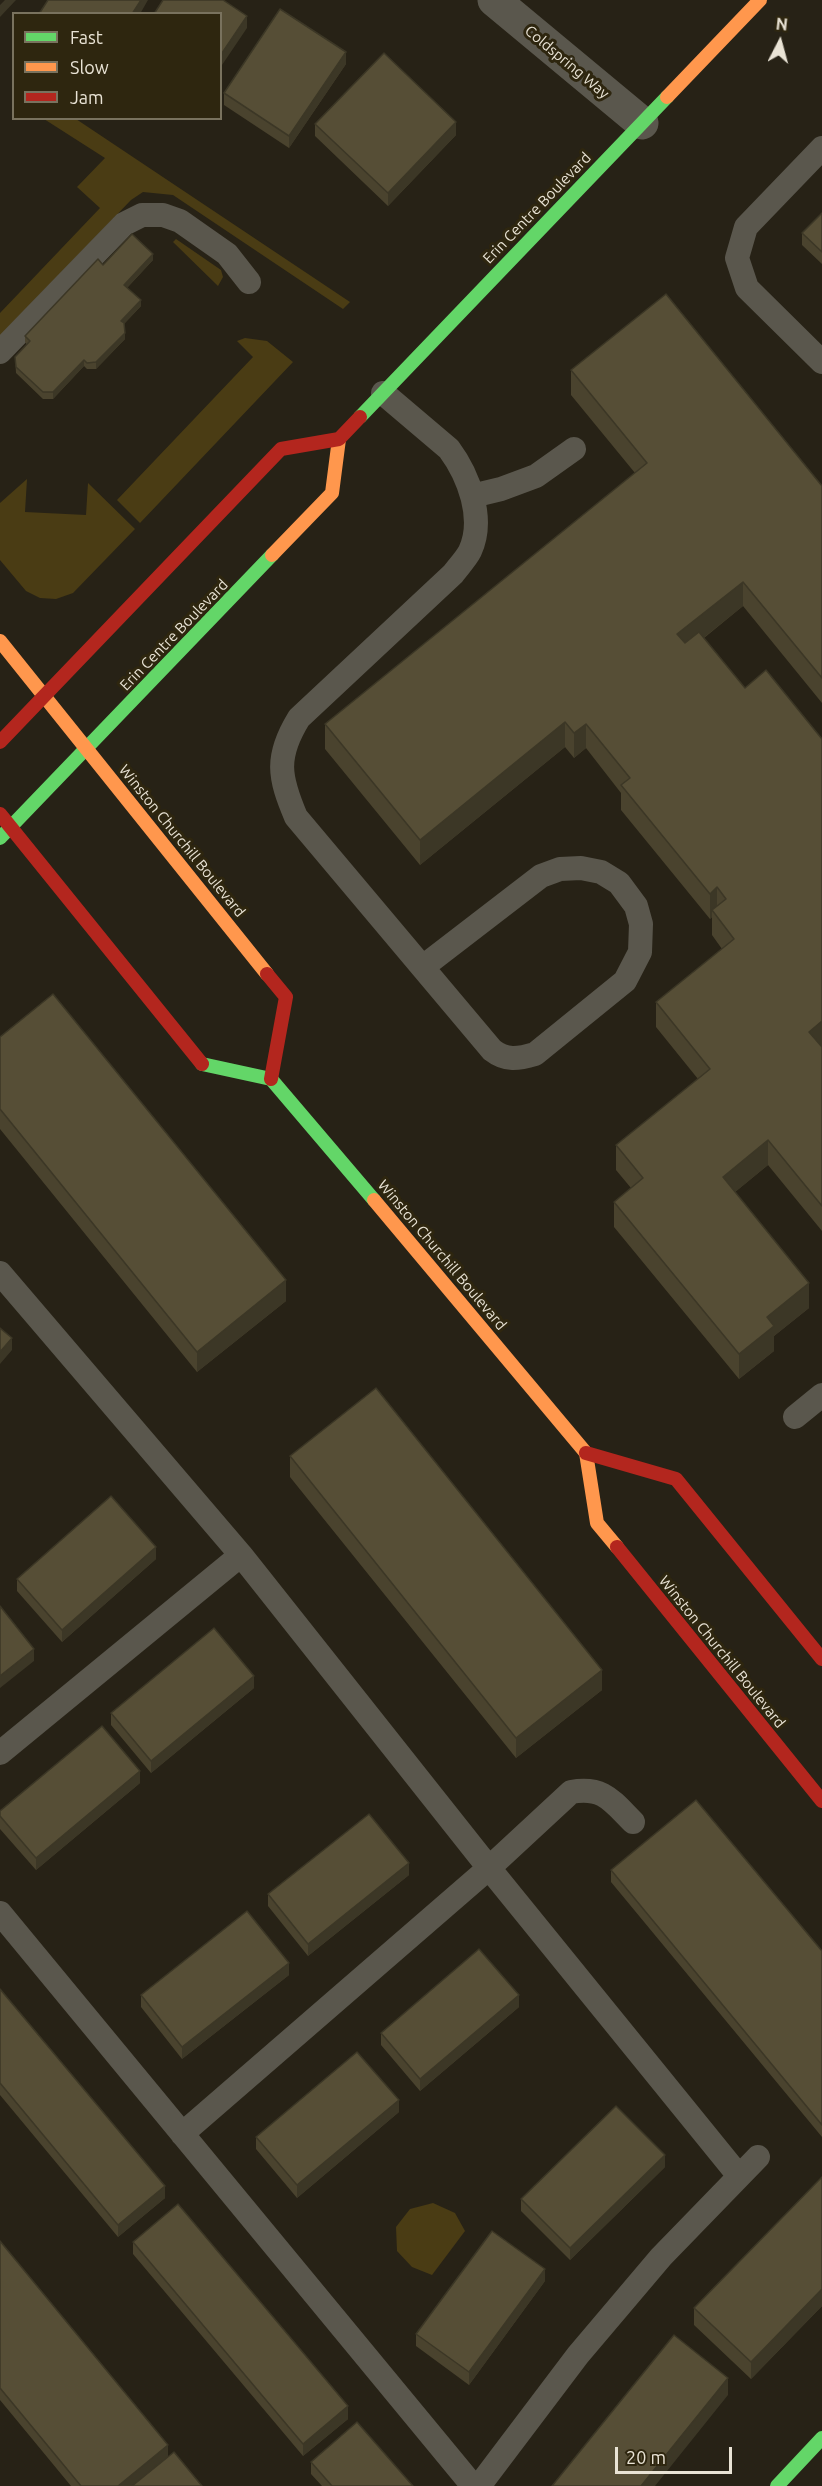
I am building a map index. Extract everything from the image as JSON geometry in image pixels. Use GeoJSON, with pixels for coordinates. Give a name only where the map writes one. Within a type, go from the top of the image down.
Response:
{"type":"FeatureCollection","features":[{"type":"Feature","properties":{"kind":"main road","name":"Erin Centre Boulevard"},"geometry":{"type":"LineString","coordinates":[[0,838],[332,493],[339,439],[760,0]]}},
{"type":"Feature","properties":{"kind":"main road"},"geometry":{"type":"LineString","coordinates":[[0,742],[281,449],[339,439]]}},
{"type":"Feature","properties":{"kind":"main road","name":"Winston Churchill Boulevard"},"geometry":{"type":"LineString","coordinates":[[0,642],[286,997],[271,1079],[586,1453],[597,1524],[822,1801]]}},
{"type":"Feature","properties":{"kind":"main road"},"geometry":{"type":"LineString","coordinates":[[0,814],[203,1065],[271,1079]]}},
{"type":"Feature","properties":{"kind":"main road"},"geometry":{"type":"LineString","coordinates":[[586,1453],[676,1479],[822,1659]]}},
{"type":"Feature","properties":{"kind":"main road"},"geometry":{"type":"LineString","coordinates":[[777,2486],[822,2438]]}},
{"type":"Feature","properties":{"kind":"street","name":"Coldspring Way"},"geometry":{"type":"LineString","coordinates":[[494,0],[642,123]]}},
{"type":"Feature","properties":{"kind":"lane"},"geometry":{"type":"LineString","coordinates":[[822,148],[746,227],[737,258],[747,288],[822,362]]}},
{"type":"Feature","properties":{"kind":"lane"},"geometry":{"type":"LineString","coordinates":[[0,352],[124,224],[142,215],[163,215],[180,221],[227,254],[249,282]]}},
{"type":"Feature","properties":{"kind":"lane"},"geometry":{"type":"LineString","coordinates":[[383,393],[449,449],[464,474],[472,496],[476,522],[470,551],[453,574],[299,718],[285,740],[282,777],[296,817],[424,966],[492,1050],[502,1058],[519,1059],[535,1054],[625,981],[640,952],[641,924],[636,906],[619,884],[601,872],[581,868],[560,869],[541,876],[424,966]]}},
{"type":"Feature","properties":{"kind":"lane"},"geometry":{"type":"LineString","coordinates":[[472,496],[501,489],[536,476],[574,449]]}},
{"type":"Feature","properties":{"kind":"lane"},"geometry":{"type":"LineString","coordinates":[[0,1273],[241,1555],[489,1868],[739,2176]]}},
{"type":"Feature","properties":{"kind":"lane"},"geometry":{"type":"LineString","coordinates":[[795,1417],[822,1395]]}},
{"type":"Feature","properties":{"kind":"lane"},"geometry":{"type":"LineString","coordinates":[[0,1753],[241,1555]]}},
{"type":"Feature","properties":{"kind":"lane"},"geometry":{"type":"LineString","coordinates":[[182,2134],[489,1868],[571,1792],[586,1789],[606,1795],[633,1822]]}},
{"type":"Feature","properties":{"kind":"lane"},"geometry":{"type":"LineString","coordinates":[[0,1913],[473,2486]]}},
{"type":"Feature","properties":{"kind":"lane"},"geometry":{"type":"LineString","coordinates":[[479,2486],[578,2355],[661,2258],[758,2157]]}},
{"type":"Feature","properties":{"kind":"shaded area"},"geometry":{"type":"Polygon","coordinates":[[[46,120],[77,120],[350,302],[343,309],[173,195],[143,192],[131,200],[0,336],[0,313],[100,208],[77,187],[105,158],[46,120]]]}},
{"type":"Feature","properties":{"kind":"shaded area"},"geometry":{"type":"Polygon","coordinates":[[[176,239],[221,270],[223,277],[218,286],[173,242],[176,239]]]}},
{"type":"Feature","properties":{"kind":"shaded area"},"geometry":{"type":"Polygon","coordinates":[[[245,338],[267,341],[293,362],[140,523],[117,500],[253,357],[237,341],[245,338]]]}},
{"type":"Feature","properties":{"kind":"shaded area"},"geometry":{"type":"Polygon","coordinates":[[[27,479],[25,512],[86,515],[88,483],[135,529],[73,593],[56,599],[40,598],[26,591],[0,560],[0,503],[27,479]]]}},
{"type":"Feature","properties":{"kind":"shaded area"},"geometry":{"type":"Polygon","coordinates":[[[433,2203],[455,2213],[465,2231],[432,2275],[412,2267],[397,2251],[396,2227],[410,2209],[433,2203]]]}},
{"type":"Feature","properties":{"kind":"building"},"geometry":{"type":"Polygon","coordinates":[[[48,0],[141,0],[133,12],[40,12],[48,0]]]}},
{"type":"Feature","properties":{"kind":"building"},"geometry":{"type":"Polygon","coordinates":[[[163,0],[223,0],[247,16],[222,53],[222,12],[155,12],[163,0]]]}},
{"type":"Feature","properties":{"kind":"building"},"geometry":{"type":"Polygon","coordinates":[[[280,9],[346,52],[289,136],[224,93],[280,9]]]}},
{"type":"Feature","properties":{"kind":"building"},"geometry":{"type":"Polygon","coordinates":[[[384,53],[456,122],[388,193],[315,124],[384,53]]]}},
{"type":"Feature","properties":{"kind":"building"},"geometry":{"type":"Polygon","coordinates":[[[822,213],[822,252],[802,233],[822,213]]]}},
{"type":"Feature","properties":{"kind":"building"},"geometry":{"type":"Polygon","coordinates":[[[132,234],[153,254],[124,285],[141,300],[121,321],[124,323],[125,333],[96,362],[87,363],[84,360],[53,392],[43,392],[16,367],[15,357],[30,341],[25,336],[98,259],[103,265],[132,234]]]}},
{"type":"Feature","properties":{"kind":"building"},"geometry":{"type":"Polygon","coordinates":[[[666,294],[822,486],[822,678],[743,582],[677,634],[685,643],[699,632],[745,688],[766,670],[822,739],[822,1021],[809,1032],[822,1047],[822,1206],[768,1140],[723,1177],[809,1283],[767,1317],[774,1326],[739,1354],[614,1202],[643,1178],[616,1145],[710,1069],[656,1002],[734,939],[712,910],[726,899],[717,887],[710,894],[621,785],[630,778],[586,724],[574,733],[565,722],[420,840],[325,724],[647,463],[571,370],[666,294]]]}},
{"type":"Feature","properties":{"kind":"building"},"geometry":{"type":"Polygon","coordinates":[[[53,994],[286,1280],[197,1352],[0,1109],[0,1037],[53,994]]]}},
{"type":"Feature","properties":{"kind":"building"},"geometry":{"type":"Polygon","coordinates":[[[0,1328],[12,1338],[0,1352],[0,1328]]]}},
{"type":"Feature","properties":{"kind":"building"},"geometry":{"type":"Polygon","coordinates":[[[376,1388],[602,1670],[516,1738],[290,1456],[376,1388]]]}},
{"type":"Feature","properties":{"kind":"building"},"geometry":{"type":"Polygon","coordinates":[[[111,1496],[156,1547],[62,1630],[17,1579],[111,1496]]]}},
{"type":"Feature","properties":{"kind":"building"},"geometry":{"type":"Polygon","coordinates":[[[0,1606],[34,1649],[0,1676],[0,1606]]]}},
{"type":"Feature","properties":{"kind":"building"},"geometry":{"type":"Polygon","coordinates":[[[214,1628],[254,1676],[151,1761],[111,1713],[214,1628]]]}},
{"type":"Feature","properties":{"kind":"building"},"geometry":{"type":"Polygon","coordinates":[[[102,1726],[140,1771],[36,1858],[0,1816],[0,1811],[102,1726]]]}},
{"type":"Feature","properties":{"kind":"building"},"geometry":{"type":"Polygon","coordinates":[[[696,1800],[822,1951],[822,2125],[611,1870],[696,1800]]]}},
{"type":"Feature","properties":{"kind":"building"},"geometry":{"type":"Polygon","coordinates":[[[369,1814],[409,1863],[308,1944],[268,1894],[369,1814]]]}},
{"type":"Feature","properties":{"kind":"building"},"geometry":{"type":"Polygon","coordinates":[[[247,1911],[289,1963],[182,2047],[141,1995],[247,1911]]]}},
{"type":"Feature","properties":{"kind":"building"},"geometry":{"type":"Polygon","coordinates":[[[479,1949],[519,1995],[420,2079],[381,2033],[479,1949]]]}},
{"type":"Feature","properties":{"kind":"building"},"geometry":{"type":"Polygon","coordinates":[[[0,1989],[165,2186],[118,2225],[0,2083],[0,1989]]]}},
{"type":"Feature","properties":{"kind":"building"},"geometry":{"type":"Polygon","coordinates":[[[357,2052],[399,2100],[297,2185],[256,2137],[357,2052]]]}},
{"type":"Feature","properties":{"kind":"building"},"geometry":{"type":"Polygon","coordinates":[[[616,2106],[665,2155],[570,2248],[521,2199],[616,2106]]]}},
{"type":"Feature","properties":{"kind":"building"},"geometry":{"type":"Polygon","coordinates":[[[822,2177],[822,2289],[751,2362],[694,2308],[822,2177]]]}},
{"type":"Feature","properties":{"kind":"building"},"geometry":{"type":"Polygon","coordinates":[[[178,2204],[348,2406],[303,2444],[133,2242],[178,2204]]]}},
{"type":"Feature","properties":{"kind":"building"},"geometry":{"type":"Polygon","coordinates":[[[492,2231],[545,2269],[469,2372],[416,2334],[492,2231]]]}},
{"type":"Feature","properties":{"kind":"building"},"geometry":{"type":"Polygon","coordinates":[[[0,2241],[168,2445],[118,2486],[81,2486],[0,2388],[0,2241]]]}},
{"type":"Feature","properties":{"kind":"building"},"geometry":{"type":"Polygon","coordinates":[[[674,2335],[728,2378],[641,2486],[552,2486],[674,2335]]]}},
{"type":"Feature","properties":{"kind":"building"},"geometry":{"type":"Polygon","coordinates":[[[357,2422],[413,2486],[332,2486],[311,2462],[357,2422]]]}},
{"type":"Feature","properties":{"kind":"building"},"geometry":{"type":"Polygon","coordinates":[[[174,2452],[202,2486],[132,2486],[174,2452]]]}},
{"type":"Feature","properties":{"kind":"traffic: fast"},"geometry":{"type":"LineString","coordinates":[[360,417],[667,97]]}},
{"type":"Feature","properties":{"kind":"traffic: fast"},"geometry":{"type":"LineString","coordinates":[[0,838],[272,555]]}},
{"type":"Feature","properties":{"kind":"traffic: fast"},"geometry":{"type":"LineString","coordinates":[[202,1064],[271,1079],[374,1200]]}},
{"type":"Feature","properties":{"kind":"traffic: fast"},"geometry":{"type":"LineString","coordinates":[[777,2486],[822,2438]]}},
{"type":"Feature","properties":{"kind":"traffic: slow"},"geometry":{"type":"LineString","coordinates":[[667,97],[760,0]]}},
{"type":"Feature","properties":{"kind":"traffic: slow"},"geometry":{"type":"LineString","coordinates":[[272,555],[332,493],[339,439]]}},
{"type":"Feature","properties":{"kind":"traffic: slow"},"geometry":{"type":"LineString","coordinates":[[0,641],[267,974]]}},
{"type":"Feature","properties":{"kind":"traffic: slow"},"geometry":{"type":"LineString","coordinates":[[374,1200],[586,1453],[597,1523],[617,1547]]}},
{"type":"Feature","properties":{"kind":"traffic: jam"},"geometry":{"type":"LineString","coordinates":[[0,742],[281,449],[339,439],[360,417]]}},
{"type":"Feature","properties":{"kind":"traffic: jam"},"geometry":{"type":"LineString","coordinates":[[0,814],[202,1064]]}},
{"type":"Feature","properties":{"kind":"traffic: jam"},"geometry":{"type":"LineString","coordinates":[[267,974],[286,997],[271,1079]]}},
{"type":"Feature","properties":{"kind":"traffic: jam"},"geometry":{"type":"LineString","coordinates":[[586,1453],[676,1479],[822,1659]]}},
{"type":"Feature","properties":{"kind":"traffic: jam"},"geometry":{"type":"LineString","coordinates":[[617,1547],[822,1801]]}}]}
